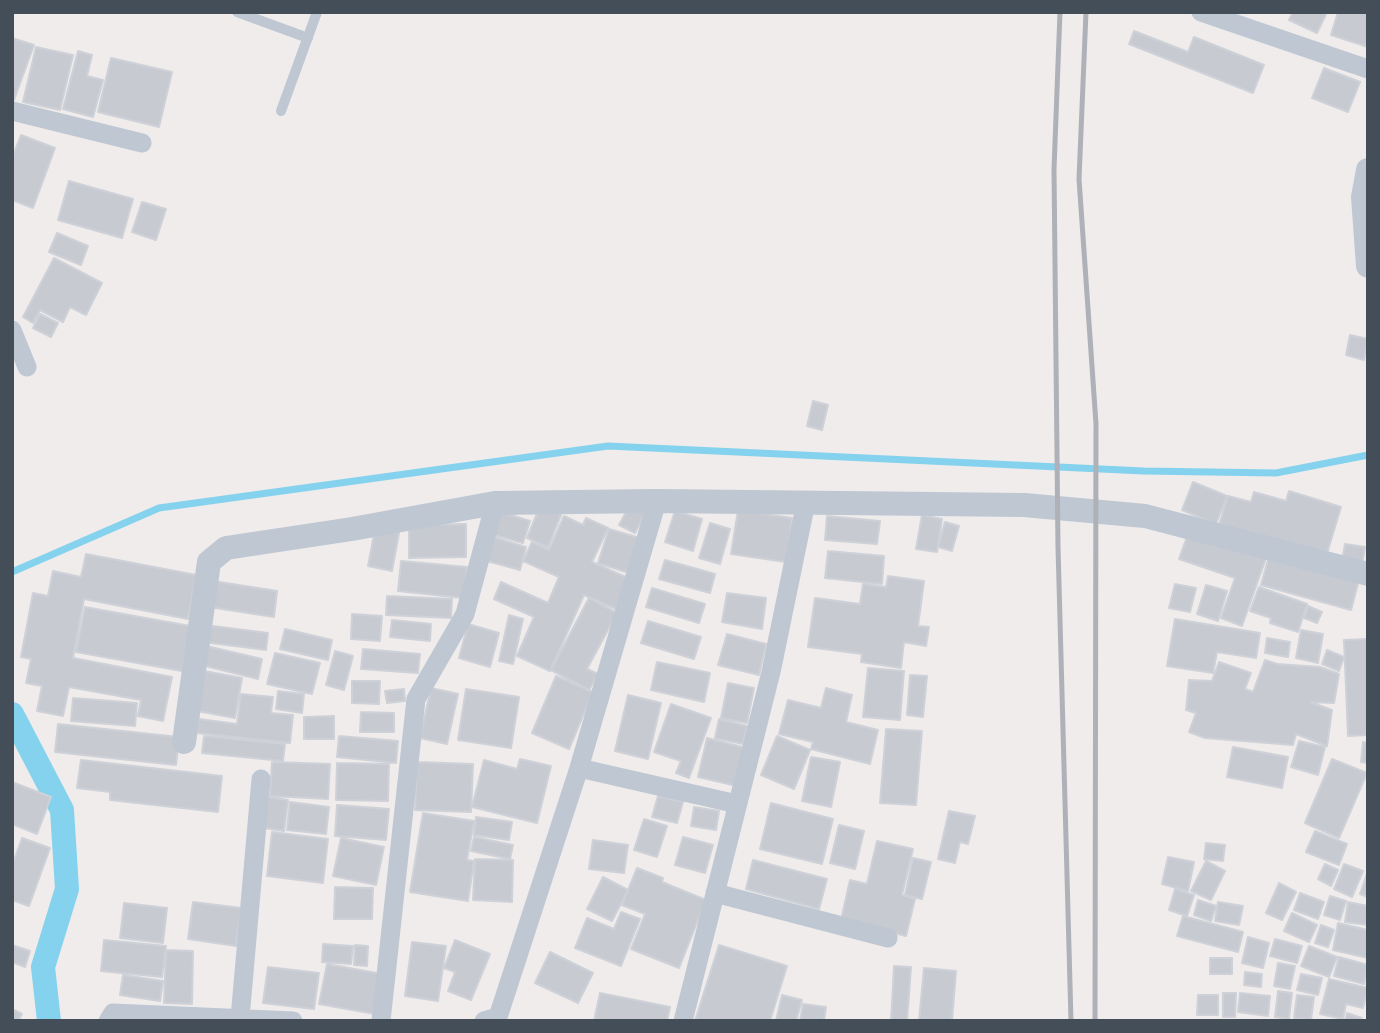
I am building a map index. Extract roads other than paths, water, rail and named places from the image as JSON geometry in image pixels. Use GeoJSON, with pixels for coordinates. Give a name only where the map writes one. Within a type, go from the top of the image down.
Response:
{"type":"FeatureCollection","features":[{"type":"Feature","properties":{"kind":"street"},"geometry":{"type":"LineString","coordinates":[[1201,12],[1368,69]]}},
{"type":"Feature","properties":{"kind":"street"},"geometry":{"type":"LineString","coordinates":[[12,111],[142,143]]}},
{"type":"Feature","properties":{"kind":"street"},"geometry":{"type":"LineString","coordinates":[[1368,170],[1363,197],[1368,266]]}},
{"type":"Feature","properties":{"kind":"street"},"geometry":{"type":"LineString","coordinates":[[12,330],[27,367]]}},
{"type":"Feature","properties":{"kind":"street"},"geometry":{"type":"LineString","coordinates":[[484,1021],[498,1017],[579,768],[657,501]]}},
{"type":"Feature","properties":{"kind":"street"},"geometry":{"type":"LineString","coordinates":[[184,742],[209,562],[226,548],[495,503],[657,501],[1024,505],[1145,516],[1368,573]]}},
{"type":"Feature","properties":{"kind":"street"},"geometry":{"type":"LineString","coordinates":[[683,1021],[771,672],[806,502]]}},
{"type":"Feature","properties":{"kind":"street"},"geometry":{"type":"LineString","coordinates":[[381,1021],[416,699],[465,614],[495,503]]}},
{"type":"Feature","properties":{"kind":"street"},"geometry":{"type":"LineString","coordinates":[[579,768],[737,804]]}},
{"type":"Feature","properties":{"kind":"street"},"geometry":{"type":"LineString","coordinates":[[240,1018],[261,779]]}},
{"type":"Feature","properties":{"kind":"street"},"geometry":{"type":"LineString","coordinates":[[715,893],[888,938]]}},
{"type":"Feature","properties":{"kind":"street"},"geometry":{"type":"LineString","coordinates":[[108,1021],[113,1013],[293,1021]]}},
{"type":"Feature","properties":{"kind":"lane"},"geometry":{"type":"LineString","coordinates":[[237,12],[308,38]]}},
{"type":"Feature","properties":{"kind":"lane"},"geometry":{"type":"LineString","coordinates":[[281,111],[317,12]]}},
{"type":"Feature","properties":{"kind":"waterway"},"geometry":{"type":"LineString","coordinates":[[12,572],[159,508],[608,446],[1144,471],[1276,473],[1368,455]]}},
{"type":"Feature","properties":{"kind":"waterway"},"geometry":{"type":"LineString","coordinates":[[12,714],[62,810],[67,889],[43,967],[49,1021]]}},
{"type":"Feature","properties":{"kind":"railway"},"geometry":{"type":"LineString","coordinates":[[1060,12],[1054,169],[1058,547],[1071,1021]]}},
{"type":"Feature","properties":{"kind":"railway"},"geometry":{"type":"LineString","coordinates":[[1086,12],[1079,179],[1096,424],[1095,1021]]}}]}
